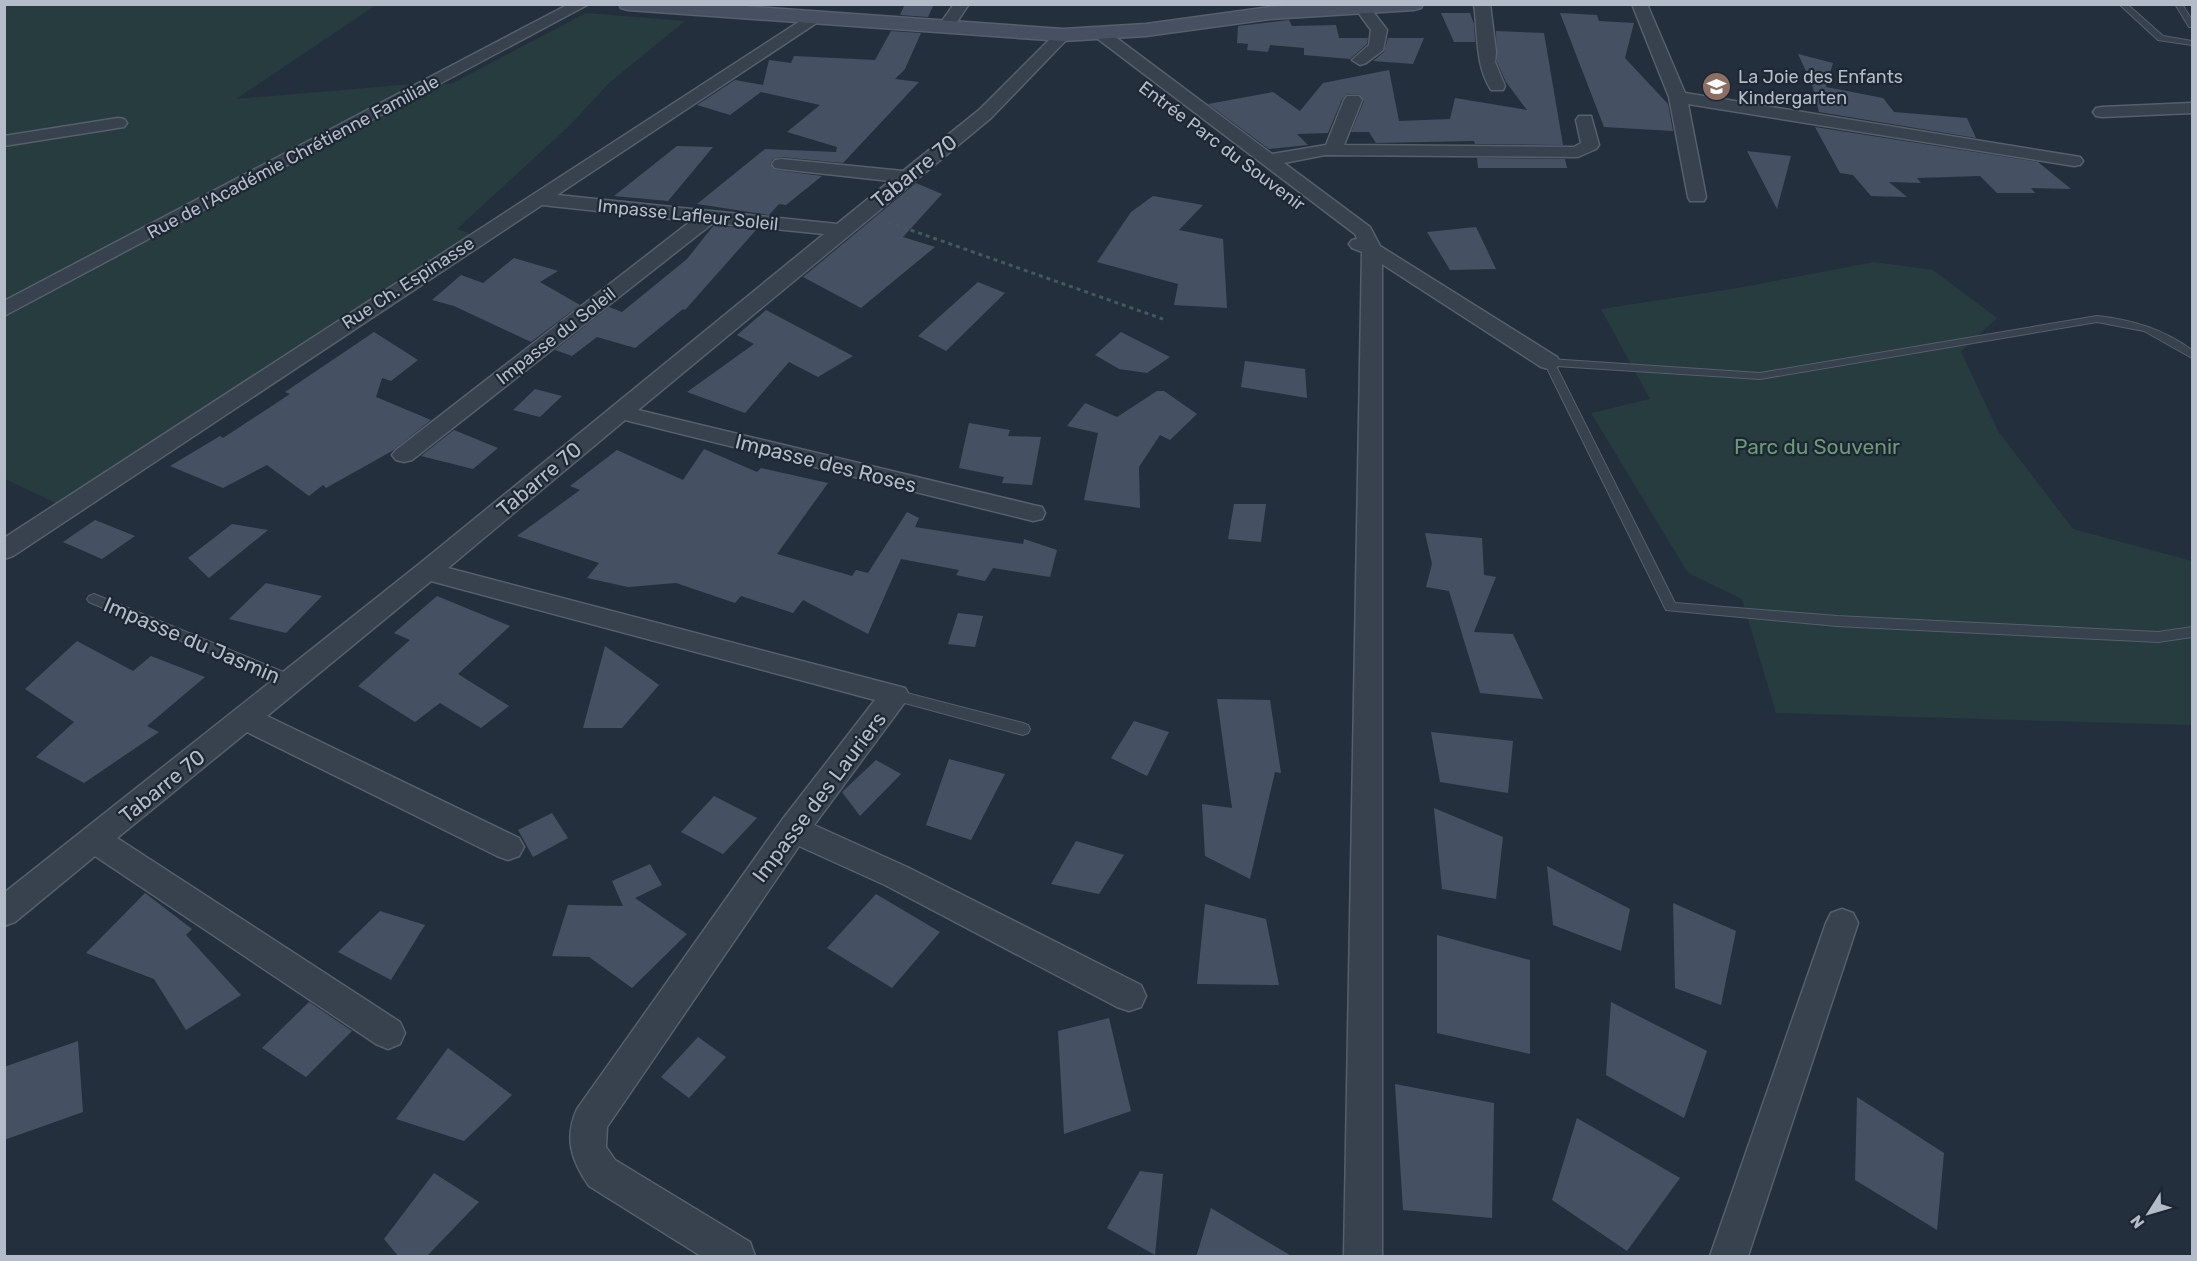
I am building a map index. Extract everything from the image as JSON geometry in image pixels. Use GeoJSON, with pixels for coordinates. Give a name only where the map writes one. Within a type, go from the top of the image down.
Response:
{"type":"FeatureCollection","features":[{"type":"Feature","properties":{"kind":"main road"},"geometry":{"type":"LineString","coordinates":[[628,4],[813,19],[1070,35],[1146,30],[1333,7],[1363,8],[1414,4]]}},
{"type":"Feature","properties":{"kind":"street","name":"Rue de l'Académie Chrétienne Familiale"},"geometry":{"type":"LineString","coordinates":[[4,310],[582,4]]}},
{"type":"Feature","properties":{"kind":"street"},"geometry":{"type":"LineString","coordinates":[[945,28],[962,4]]}},
{"type":"Feature","properties":{"kind":"street"},"geometry":{"type":"LineString","coordinates":[[1482,4],[1488,52],[1487,62],[1497,86]]}},
{"type":"Feature","properties":{"kind":"street"},"geometry":{"type":"LineString","coordinates":[[1639,4],[1678,97],[1697,197]]}},
{"type":"Feature","properties":{"kind":"street"},"geometry":{"type":"LineString","coordinates":[[1360,60],[1377,46],[1379,30],[1363,8]]}},
{"type":"Feature","properties":{"kind":"street","name":"Rue Ch. Espinasse"},"geometry":{"type":"LineString","coordinates":[[4,550],[813,19]]}},
{"type":"Feature","properties":{"kind":"street","name":"Entrée Parc du Souvenir"},"geometry":{"type":"LineString","coordinates":[[1100,33],[1363,231],[1372,249]]}},
{"type":"Feature","properties":{"kind":"street","name":"Entrée Parc du Souvenir"},"geometry":{"type":"LineString","coordinates":[[1070,35],[1340,236],[1372,249],[1549,362]]}},
{"type":"Feature","properties":{"kind":"street","name":"Tabarre 70"},"geometry":{"type":"LineString","coordinates":[[4,912],[427,571],[984,114],[1070,35]]}},
{"type":"Feature","properties":{"kind":"street"},"geometry":{"type":"LineString","coordinates":[[1678,97],[2074,161]]}},
{"type":"Feature","properties":{"kind":"street"},"geometry":{"type":"LineString","coordinates":[[1333,150],[1353,100]]}},
{"type":"Feature","properties":{"kind":"street"},"geometry":{"type":"LineString","coordinates":[[2102,112],[2193,108]]}},
{"type":"Feature","properties":{"kind":"street"},"geometry":{"type":"LineString","coordinates":[[1269,160],[1333,150],[1578,152],[1590,145],[1585,120]]}},
{"type":"Feature","properties":{"kind":"street"},"geometry":{"type":"LineString","coordinates":[[4,141],[118,123]]}},
{"type":"Feature","properties":{"kind":"street"},"geometry":{"type":"LineString","coordinates":[[781,164],[906,177]]}},
{"type":"Feature","properties":{"kind":"street","name":"Impasse Lafleur Soleil"},"geometry":{"type":"LineString","coordinates":[[537,199],[840,231]]}},
{"type":"Feature","properties":{"kind":"street","name":"Impasse du Soleil"},"geometry":{"type":"LineString","coordinates":[[404,455],[708,217]]}},
{"type":"Feature","properties":{"kind":"street"},"geometry":{"type":"LineString","coordinates":[[1363,1257],[1372,249]]}},
{"type":"Feature","properties":{"kind":"street","name":"Impasse des Roses"},"geometry":{"type":"LineString","coordinates":[[619,412],[1033,513]]}},
{"type":"Feature","properties":{"kind":"street","name":"Impasse des Lauriers"},"geometry":{"type":"LineString","coordinates":[[427,571],[895,695],[793,829],[590,1120],[585,1141],[591,1157],[602,1173],[736,1257]]}},
{"type":"Feature","properties":{"kind":"street"},"geometry":{"type":"LineString","coordinates":[[245,718],[508,847]]}},
{"type":"Feature","properties":{"kind":"street"},"geometry":{"type":"LineString","coordinates":[[793,829],[896,876],[1129,996]]}},
{"type":"Feature","properties":{"kind":"street"},"geometry":{"type":"LineString","coordinates":[[95,840],[388,1033]]}},
{"type":"Feature","properties":{"kind":"street"},"geometry":{"type":"LineString","coordinates":[[1729,1257],[1842,923]]}},
{"type":"Feature","properties":{"kind":"lane"},"geometry":{"type":"LineString","coordinates":[[2122,4],[2162,38],[2193,43]]}},
{"type":"Feature","properties":{"kind":"lane"},"geometry":{"type":"LineString","coordinates":[[2178,4],[2193,25]]}},
{"type":"Feature","properties":{"kind":"lane"},"geometry":{"type":"LineString","coordinates":[[1549,362],[1760,376],[2097,319],[2132,322],[2169,338],[2193,355]]}},
{"type":"Feature","properties":{"kind":"lane"},"geometry":{"type":"LineString","coordinates":[[1549,362],[1671,607],[1837,621],[2110,635],[2158,637],[2193,633]]}},
{"type":"Feature","properties":{"kind":"lane","name":"Impasse du Jasmin"},"geometry":{"type":"LineString","coordinates":[[94,599],[291,681]]}},
{"type":"Feature","properties":{"kind":"lane"},"geometry":{"type":"LineString","coordinates":[[895,695],[1023,729]]}},
{"type":"Feature","properties":{"kind":"path"},"geometry":{"type":"LineString","coordinates":[[862,213],[1163,319]]}},
{"type":"Feature","properties":{"kind":"green space"},"geometry":{"type":"Polygon","coordinates":[[[5,5],[376,5],[236,99],[424,83],[451,84],[586,13],[685,21],[609,83],[569,126],[457,229],[471,234],[58,504],[5,479],[5,5]]]}},
{"type":"Feature","properties":{"kind":"green space","name":"Parc du Souvenir"},"geometry":{"type":"Polygon","coordinates":[[[1874,262],[1933,270],[1997,318],[1961,351],[1998,431],[2073,529],[2192,561],[2192,725],[1776,713],[1742,599],[1688,573],[1591,413],[1650,399],[1601,309],[1738,288],[1874,262]]]}},
{"type":"Feature","properties":{"kind":"building"},"geometry":{"type":"Polygon","coordinates":[[[905,4],[934,4],[928,17],[900,15],[905,4]]]}},
{"type":"Feature","properties":{"kind":"building"},"geometry":{"type":"Polygon","coordinates":[[[1441,13],[1470,13],[1474,24],[1475,42],[1454,42],[1441,13]]]}},
{"type":"Feature","properties":{"kind":"building"},"geometry":{"type":"Polygon","coordinates":[[[1560,13],[1597,15],[1599,21],[1634,23],[1625,58],[1668,104],[1673,131],[1604,127],[1560,13]]]}},
{"type":"Feature","properties":{"kind":"building"},"geometry":{"type":"Polygon","coordinates":[[[1289,20],[1292,26],[1336,25],[1339,38],[1368,38],[1367,44],[1350,59],[1304,55],[1304,48],[1270,45],[1268,52],[1247,50],[1248,44],[1237,43],[1238,26],[1289,20]]]}},
{"type":"Feature","properties":{"kind":"building"},"geometry":{"type":"Polygon","coordinates":[[[891,31],[921,33],[905,69],[895,79],[919,82],[843,163],[781,157],[773,159],[770,164],[775,170],[822,176],[786,205],[779,204],[769,215],[697,204],[765,149],[836,152],[837,147],[787,132],[820,105],[761,92],[730,115],[697,105],[735,80],[763,85],[769,60],[791,63],[794,56],[875,60],[891,31]]]}},
{"type":"Feature","properties":{"kind":"building"},"geometry":{"type":"Polygon","coordinates":[[[1496,31],[1544,33],[1563,145],[1475,144],[1474,141],[1376,143],[1369,132],[1351,132],[1364,101],[1359,94],[1347,94],[1342,99],[1328,133],[1297,134],[1308,145],[1269,149],[1208,104],[1273,92],[1300,111],[1323,83],[1389,70],[1399,121],[1450,119],[1455,98],[1527,110],[1506,82],[1497,62],[1496,31]]]}},
{"type":"Feature","properties":{"kind":"building"},"geometry":{"type":"Polygon","coordinates":[[[1388,38],[1424,38],[1413,64],[1373,61],[1384,52],[1388,38]]]}},
{"type":"Feature","properties":{"kind":"building"},"geometry":{"type":"Polygon","coordinates":[[[1798,54],[1833,63],[1826,87],[1883,98],[1894,112],[1967,118],[1976,138],[1819,112],[1812,84],[1798,54]]]}},
{"type":"Feature","properties":{"kind":"building"},"geometry":{"type":"Polygon","coordinates":[[[1815,127],[2038,162],[2071,189],[2031,188],[2035,193],[1997,193],[1980,176],[1917,178],[1921,183],[1889,182],[1907,197],[1871,196],[1853,175],[1840,173],[1815,127]]]}},
{"type":"Feature","properties":{"kind":"building"},"geometry":{"type":"Polygon","coordinates":[[[677,146],[713,147],[668,201],[614,196],[677,146]]]}},
{"type":"Feature","properties":{"kind":"building"},"geometry":{"type":"Polygon","coordinates":[[[1747,151],[1791,156],[1777,209],[1747,151]]]}},
{"type":"Feature","properties":{"kind":"building"},"geometry":{"type":"Polygon","coordinates":[[[1477,158],[1565,159],[1567,168],[1478,168],[1477,158]]]}},
{"type":"Feature","properties":{"kind":"building"},"geometry":{"type":"Polygon","coordinates":[[[916,183],[942,194],[903,237],[935,247],[861,308],[803,277],[916,183]]]}},
{"type":"Feature","properties":{"kind":"building"},"geometry":{"type":"Polygon","coordinates":[[[1153,196],[1203,205],[1179,230],[1223,239],[1227,308],[1174,305],[1178,284],[1097,262],[1131,212],[1153,196]]]}},
{"type":"Feature","properties":{"kind":"building"},"geometry":{"type":"Polygon","coordinates":[[[714,225],[756,230],[685,310],[683,309],[635,348],[597,337],[572,356],[555,350],[609,307],[622,312],[687,259],[714,225]]]}},
{"type":"Feature","properties":{"kind":"building"},"geometry":{"type":"Polygon","coordinates":[[[1476,227],[1496,269],[1450,270],[1427,232],[1476,227]]]}},
{"type":"Feature","properties":{"kind":"building"},"geometry":{"type":"Polygon","coordinates":[[[514,258],[558,271],[540,282],[580,305],[531,342],[454,306],[432,300],[461,275],[483,283],[514,258]]]}},
{"type":"Feature","properties":{"kind":"building"},"geometry":{"type":"Polygon","coordinates":[[[978,282],[1005,293],[946,351],[918,336],[978,282]]]}},
{"type":"Feature","properties":{"kind":"building"},"geometry":{"type":"Polygon","coordinates":[[[766,310],[853,356],[818,377],[789,362],[745,413],[687,392],[754,344],[737,335],[766,310]]]}},
{"type":"Feature","properties":{"kind":"building"},"geometry":{"type":"Polygon","coordinates":[[[374,332],[418,360],[391,381],[382,378],[376,397],[431,420],[392,451],[326,488],[323,485],[309,496],[267,465],[223,488],[170,466],[220,436],[223,438],[290,394],[285,392],[374,332]]]}},
{"type":"Feature","properties":{"kind":"building"},"geometry":{"type":"Polygon","coordinates":[[[1121,332],[1170,357],[1147,373],[1119,369],[1095,355],[1121,332]]]}},
{"type":"Feature","properties":{"kind":"building"},"geometry":{"type":"Polygon","coordinates":[[[1245,361],[1305,369],[1307,398],[1241,387],[1245,361]]]}},
{"type":"Feature","properties":{"kind":"building"},"geometry":{"type":"Polygon","coordinates":[[[535,389],[562,396],[540,417],[513,410],[535,389]]]}},
{"type":"Feature","properties":{"kind":"building"},"geometry":{"type":"Polygon","coordinates":[[[1157,391],[1164,391],[1197,414],[1170,440],[1160,435],[1139,467],[1140,508],[1084,500],[1098,433],[1067,426],[1085,403],[1117,417],[1157,391]]]}},
{"type":"Feature","properties":{"kind":"building"},"geometry":{"type":"Polygon","coordinates":[[[969,423],[1010,430],[1008,436],[1041,437],[1032,485],[1002,483],[1004,477],[959,468],[969,423]]]}},
{"type":"Feature","properties":{"kind":"building"},"geometry":{"type":"Polygon","coordinates":[[[454,430],[498,448],[473,469],[421,456],[454,430]]]}},
{"type":"Feature","properties":{"kind":"building"},"geometry":{"type":"Polygon","coordinates":[[[704,449],[757,472],[761,468],[828,483],[777,554],[852,576],[856,570],[868,573],[907,512],[919,518],[915,527],[1023,544],[1024,539],[1057,550],[1050,577],[993,568],[985,581],[956,575],[959,570],[901,559],[868,634],[803,600],[793,613],[741,596],[735,603],[676,583],[628,587],[587,578],[599,563],[517,536],[580,490],[570,486],[617,450],[683,480],[704,449]]]}},
{"type":"Feature","properties":{"kind":"building"},"geometry":{"type":"Polygon","coordinates":[[[1234,504],[1266,504],[1261,542],[1228,539],[1234,504]]]}},
{"type":"Feature","properties":{"kind":"building"},"geometry":{"type":"Polygon","coordinates":[[[95,520],[135,536],[102,559],[63,542],[95,520]]]}},
{"type":"Feature","properties":{"kind":"building"},"geometry":{"type":"Polygon","coordinates":[[[232,524],[268,530],[209,578],[188,558],[232,524]]]}},
{"type":"Feature","properties":{"kind":"building"},"geometry":{"type":"Polygon","coordinates":[[[1425,533],[1482,538],[1484,575],[1496,577],[1474,632],[1513,634],[1543,699],[1480,693],[1449,591],[1426,587],[1432,564],[1425,533]]]}},
{"type":"Feature","properties":{"kind":"building"},"geometry":{"type":"Polygon","coordinates":[[[266,583],[322,596],[286,633],[229,619],[266,583]]]}},
{"type":"Feature","properties":{"kind":"building"},"geometry":{"type":"Polygon","coordinates":[[[437,596],[510,626],[458,674],[509,706],[481,728],[440,703],[415,722],[358,686],[410,640],[394,633],[437,596]]]}},
{"type":"Feature","properties":{"kind":"building"},"geometry":{"type":"Polygon","coordinates":[[[958,613],[983,616],[975,647],[948,644],[958,613]]]}},
{"type":"Feature","properties":{"kind":"building"},"geometry":{"type":"Polygon","coordinates":[[[77,641],[133,671],[151,656],[205,677],[147,726],[159,732],[84,783],[36,757],[74,722],[25,689],[77,641]]]}},
{"type":"Feature","properties":{"kind":"building"},"geometry":{"type":"Polygon","coordinates":[[[605,646],[659,685],[622,728],[583,728],[605,646]]]}},
{"type":"Feature","properties":{"kind":"building"},"geometry":{"type":"Polygon","coordinates":[[[1217,699],[1270,700],[1281,773],[1275,772],[1250,879],[1205,856],[1202,804],[1232,808],[1217,699]]]}},
{"type":"Feature","properties":{"kind":"building"},"geometry":{"type":"Polygon","coordinates":[[[1134,721],[1169,732],[1147,776],[1111,758],[1134,721]]]}},
{"type":"Feature","properties":{"kind":"building"},"geometry":{"type":"Polygon","coordinates":[[[1431,732],[1513,741],[1508,793],[1440,782],[1431,732]]]}},
{"type":"Feature","properties":{"kind":"building"},"geometry":{"type":"Polygon","coordinates":[[[949,759],[1005,774],[971,840],[926,825],[949,759]]]}},
{"type":"Feature","properties":{"kind":"building"},"geometry":{"type":"Polygon","coordinates":[[[876,760],[901,774],[860,816],[842,792],[876,760]]]}},
{"type":"Feature","properties":{"kind":"building"},"geometry":{"type":"Polygon","coordinates":[[[714,796],[757,818],[723,854],[681,832],[714,796]]]}},
{"type":"Feature","properties":{"kind":"building"},"geometry":{"type":"Polygon","coordinates":[[[1434,808],[1503,837],[1496,899],[1442,889],[1434,808]]]}},
{"type":"Feature","properties":{"kind":"building"},"geometry":{"type":"Polygon","coordinates":[[[552,813],[568,838],[533,857],[518,830],[552,813]]]}},
{"type":"Feature","properties":{"kind":"building"},"geometry":{"type":"Polygon","coordinates":[[[1076,841],[1124,855],[1099,894],[1051,884],[1076,841]]]}},
{"type":"Feature","properties":{"kind":"building"},"geometry":{"type":"Polygon","coordinates":[[[650,864],[662,885],[635,898],[687,934],[632,988],[589,957],[552,956],[568,905],[623,906],[612,881],[650,864]]]}},
{"type":"Feature","properties":{"kind":"building"},"geometry":{"type":"Polygon","coordinates":[[[1547,866],[1630,909],[1621,951],[1553,925],[1547,866]]]}},
{"type":"Feature","properties":{"kind":"building"},"geometry":{"type":"Polygon","coordinates":[[[145,893],[192,929],[186,935],[241,995],[186,1030],[154,979],[86,953],[145,893]]]}},
{"type":"Feature","properties":{"kind":"building"},"geometry":{"type":"Polygon","coordinates":[[[876,894],[940,932],[892,988],[827,948],[876,894]]]}},
{"type":"Feature","properties":{"kind":"building"},"geometry":{"type":"Polygon","coordinates":[[[1673,903],[1736,931],[1721,1005],[1675,988],[1673,903]]]}},
{"type":"Feature","properties":{"kind":"building"},"geometry":{"type":"Polygon","coordinates":[[[1205,904],[1266,919],[1279,985],[1197,984],[1205,904]]]}},
{"type":"Feature","properties":{"kind":"building"},"geometry":{"type":"Polygon","coordinates":[[[380,911],[425,925],[391,980],[338,952],[380,911]]]}},
{"type":"Feature","properties":{"kind":"building"},"geometry":{"type":"Polygon","coordinates":[[[1437,935],[1530,960],[1530,1054],[1437,1033],[1437,935]]]}},
{"type":"Feature","properties":{"kind":"building"},"geometry":{"type":"Polygon","coordinates":[[[309,1002],[352,1031],[306,1077],[262,1048],[309,1002]]]}},
{"type":"Feature","properties":{"kind":"building"},"geometry":{"type":"Polygon","coordinates":[[[1611,1002],[1707,1051],[1684,1118],[1606,1075],[1611,1002]]]}},
{"type":"Feature","properties":{"kind":"building"},"geometry":{"type":"Polygon","coordinates":[[[1109,1018],[1131,1111],[1064,1134],[1058,1031],[1109,1018]]]}},
{"type":"Feature","properties":{"kind":"building"},"geometry":{"type":"Polygon","coordinates":[[[698,1037],[726,1057],[689,1098],[661,1077],[698,1037]]]}},
{"type":"Feature","properties":{"kind":"building"},"geometry":{"type":"Polygon","coordinates":[[[78,1041],[83,1112],[4,1140],[4,1067],[78,1041]]]}},
{"type":"Feature","properties":{"kind":"building"},"geometry":{"type":"Polygon","coordinates":[[[448,1048],[512,1095],[464,1141],[396,1119],[448,1048]]]}},
{"type":"Feature","properties":{"kind":"building"},"geometry":{"type":"Polygon","coordinates":[[[1395,1084],[1494,1103],[1492,1218],[1403,1210],[1395,1084]]]}},
{"type":"Feature","properties":{"kind":"building"},"geometry":{"type":"Polygon","coordinates":[[[1857,1097],[1944,1153],[1937,1230],[1855,1180],[1857,1097]]]}},
{"type":"Feature","properties":{"kind":"building"},"geometry":{"type":"Polygon","coordinates":[[[1577,1118],[1680,1178],[1627,1251],[1552,1200],[1577,1118]]]}},
{"type":"Feature","properties":{"kind":"building"},"geometry":{"type":"Polygon","coordinates":[[[1140,1171],[1163,1174],[1155,1255],[1107,1228],[1140,1171]]]}},
{"type":"Feature","properties":{"kind":"building"},"geometry":{"type":"Polygon","coordinates":[[[434,1173],[479,1202],[426,1257],[399,1257],[384,1239],[434,1173]]]}},
{"type":"Feature","properties":{"kind":"building"},"geometry":{"type":"Polygon","coordinates":[[[1211,1208],[1293,1257],[1196,1257],[1211,1208]]]}},
{"type":"Feature","properties":{"kind":"place","name":"La Joie des Enfants Kindergarten"},"geometry":{"type":"Point","coordinates":[1717,87]}}]}
